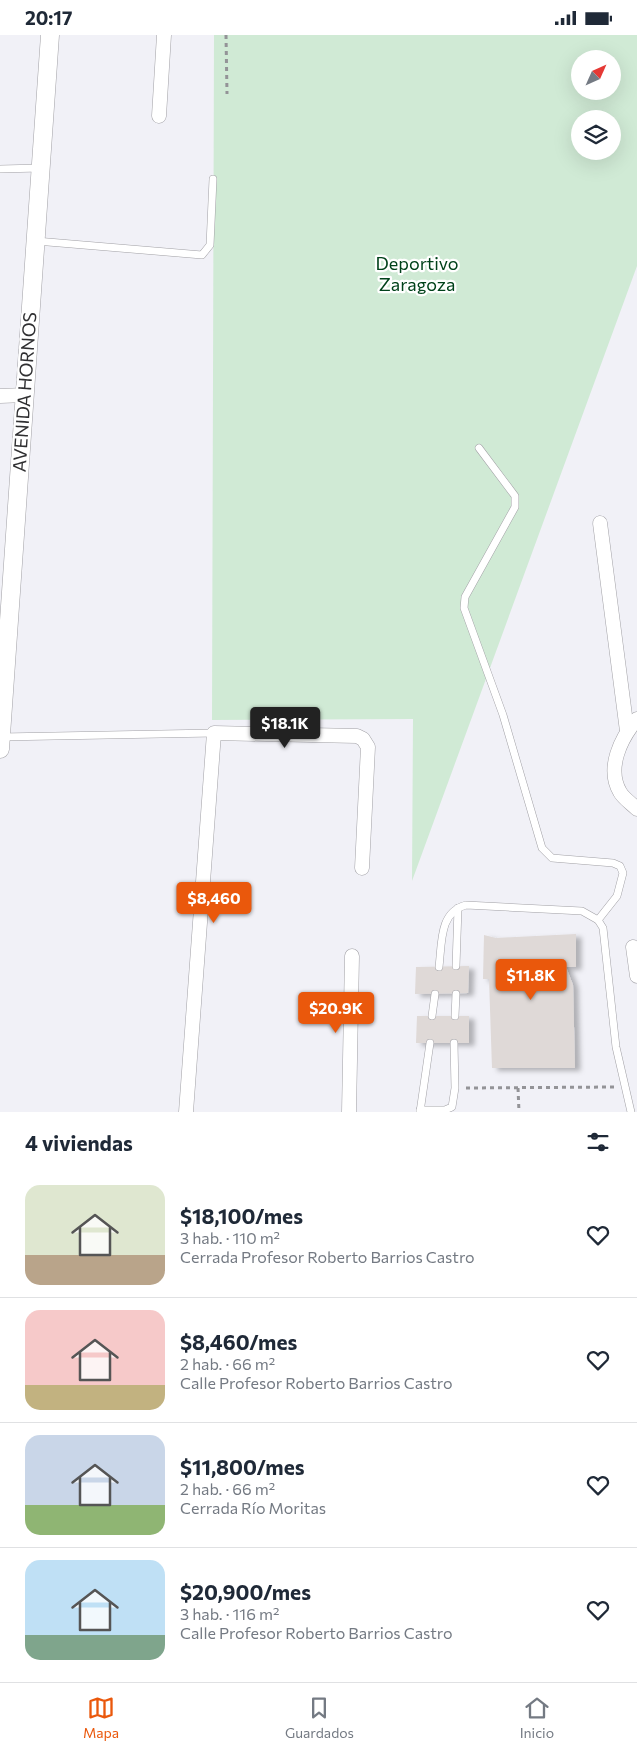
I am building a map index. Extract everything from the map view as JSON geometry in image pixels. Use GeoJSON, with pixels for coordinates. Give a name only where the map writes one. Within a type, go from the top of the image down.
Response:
{"type":"FeatureCollection","features":[{"type":"Feature","properties":{"kind":"street","name":"AVENIDA HORNOS"},"geometry":{"type":"LineString","coordinates":[[0,743],[3,659],[25,395],[50,35]]}},
{"type":"Feature","properties":{"kind":"street"},"geometry":{"type":"LineString","coordinates":[[159,116],[164,35]]}},
{"type":"Feature","properties":{"kind":"street"},"geometry":{"type":"LineString","coordinates":[[0,396],[25,395]]}},
{"type":"Feature","properties":{"kind":"street"},"geometry":{"type":"LineString","coordinates":[[600,523],[627,731]]}},
{"type":"Feature","properties":{"kind":"street"},"geometry":{"type":"LineString","coordinates":[[637,719],[627,731],[618,751],[613,773],[620,793],[637,809]]}},
{"type":"Feature","properties":{"kind":"street"},"geometry":{"type":"LineString","coordinates":[[186,1112],[214,733],[357,736],[363,739],[368,747],[362,868]]}},
{"type":"Feature","properties":{"kind":"street"},"geometry":{"type":"LineString","coordinates":[[633,947],[637,976]]}},
{"type":"Feature","properties":{"kind":"street"},"geometry":{"type":"LineString","coordinates":[[349,1112],[352,956]]}},
{"type":"Feature","properties":{"kind":"lane"},"geometry":{"type":"LineString","coordinates":[[0,169],[41,168]]}},
{"type":"Feature","properties":{"kind":"lane"},"geometry":{"type":"LineString","coordinates":[[36,241],[202,255],[210,245],[213,179]]}},
{"type":"Feature","properties":{"kind":"lane"},"geometry":{"type":"LineString","coordinates":[[479,448],[515,496],[516,501],[515,507],[465,597],[464,608],[503,715],[542,849],[552,858],[613,863],[620,866],[623,873],[617,896],[598,919]]}},
{"type":"Feature","properties":{"kind":"lane"},"geometry":{"type":"LineString","coordinates":[[0,743],[214,733]]}},
{"type":"Feature","properties":{"kind":"lane"},"geometry":{"type":"LineString","coordinates":[[439,967],[444,925],[451,912],[458,907],[466,905],[582,911],[598,919],[604,928],[616,1047],[631,1112]]}},
{"type":"Feature","properties":{"kind":"lane"},"geometry":{"type":"LineString","coordinates":[[456,966],[458,907]]}},
{"type":"Feature","properties":{"kind":"lane"},"geometry":{"type":"LineString","coordinates":[[432,1016],[435,993]]}},
{"type":"Feature","properties":{"kind":"lane"},"geometry":{"type":"LineString","coordinates":[[455,1016],[456,994]]}},
{"type":"Feature","properties":{"kind":"lane"},"geometry":{"type":"LineString","coordinates":[[430,1043],[420,1111],[445,1111],[452,1107],[455,1088],[454,1043]]}},
{"type":"Feature","properties":{"kind":"path"},"geometry":{"type":"LineString","coordinates":[[226,35],[227,94]]}},
{"type":"Feature","properties":{"kind":"path"},"geometry":{"type":"LineString","coordinates":[[518,1087],[519,1112]]}},
{"type":"Feature","properties":{"kind":"path"},"geometry":{"type":"LineString","coordinates":[[455,1088],[624,1087]]}},
{"type":"Feature","properties":{"kind":"green space","name":"Deportivo Zaragoza"},"geometry":{"type":"Polygon","coordinates":[[[214,35],[637,35],[637,266],[412,881],[413,719],[212,720],[214,35]]]}},
{"type":"Feature","properties":{"kind":"building"},"geometry":{"type":"Polygon","coordinates":[[[576,934],[576,967],[566,967],[573,985],[575,1068],[492,1068],[489,979],[483,979],[484,935],[496,938],[576,934]]]}},
{"type":"Feature","properties":{"kind":"building"},"geometry":{"type":"Polygon","coordinates":[[[469,966],[468,993],[415,994],[416,967],[469,966]]]}},
{"type":"Feature","properties":{"kind":"building"},"geometry":{"type":"Polygon","coordinates":[[[417,1016],[469,1016],[469,1043],[416,1043],[417,1016]]]}}]}
